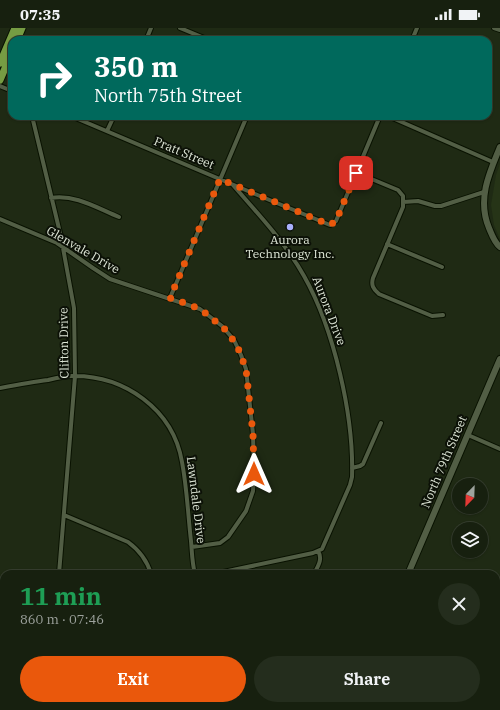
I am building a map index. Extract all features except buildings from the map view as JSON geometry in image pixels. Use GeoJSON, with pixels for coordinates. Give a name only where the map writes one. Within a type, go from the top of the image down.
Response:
{"type":"FeatureCollection","features":[{"type":"Feature","properties":{"kind":"main road"},"geometry":{"type":"LineString","coordinates":[[0,63],[8,44]]}},
{"type":"Feature","properties":{"kind":"main road"},"geometry":{"type":"LineString","coordinates":[[0,80],[8,61]]}},
{"type":"Feature","properties":{"kind":"street"},"geometry":{"type":"LineString","coordinates":[[180,28],[199,36]]}},
{"type":"Feature","properties":{"kind":"street"},"geometry":{"type":"LineString","coordinates":[[494,28],[500,30]]}},
{"type":"Feature","properties":{"kind":"street","name":"Clifton Drive"},"geometry":{"type":"LineString","coordinates":[[33,120],[63,248],[74,308],[75,376],[59,570]]}},
{"type":"Feature","properties":{"kind":"street","name":"Pratt Street"},"geometry":{"type":"LineString","coordinates":[[81,120],[328,225],[334,224],[336,221],[356,173]]}},
{"type":"Feature","properties":{"kind":"street"},"geometry":{"type":"LineString","coordinates":[[107,131],[112,120]]}},
{"type":"Feature","properties":{"kind":"street"},"geometry":{"type":"LineString","coordinates":[[170,298],[245,120]]}},
{"type":"Feature","properties":{"kind":"street"},"geometry":{"type":"LineString","coordinates":[[378,120],[356,173],[398,190],[403,196],[403,207],[373,278],[373,288],[379,294],[432,316],[443,316]]}},
{"type":"Feature","properties":{"kind":"street"},"geometry":{"type":"LineString","coordinates":[[397,120],[493,162]]}},
{"type":"Feature","properties":{"kind":"street"},"geometry":{"type":"LineString","coordinates":[[500,147],[488,176],[484,192],[486,223],[493,239],[500,247]]}},
{"type":"Feature","properties":{"kind":"street","name":"Aurora Drive"},"geometry":{"type":"LineString","coordinates":[[233,185],[269,226],[304,275],[316,301],[331,343],[343,387],[349,422],[352,477],[350,485],[322,549],[318,551]]}},
{"type":"Feature","properties":{"kind":"street"},"geometry":{"type":"LineString","coordinates":[[403,202],[418,201],[435,206],[441,206],[484,192]]}},
{"type":"Feature","properties":{"kind":"street"},"geometry":{"type":"LineString","coordinates":[[51,198],[73,198],[119,217]]}},
{"type":"Feature","properties":{"kind":"street","name":"Glenvale Drive"},"geometry":{"type":"LineString","coordinates":[[0,219],[57,244],[92,268],[110,278],[193,306],[207,314],[222,326],[234,340],[246,369],[253,434],[254,484],[246,511],[230,535],[225,540],[217,544],[192,547]]}},
{"type":"Feature","properties":{"kind":"street"},"geometry":{"type":"LineString","coordinates":[[387,244],[442,267]]}},
{"type":"Feature","properties":{"kind":"street","name":"North 79th Street"},"geometry":{"type":"LineString","coordinates":[[410,570],[500,359]]}},
{"type":"Feature","properties":{"kind":"street","name":"Lawndale Drive"},"geometry":{"type":"LineString","coordinates":[[0,388],[75,376],[103,379],[128,389],[149,403],[166,423],[176,440],[182,460],[195,570]]}},
{"type":"Feature","properties":{"kind":"street"},"geometry":{"type":"LineString","coordinates":[[352,468],[363,464],[381,423]]}},
{"type":"Feature","properties":{"kind":"street"},"geometry":{"type":"LineString","coordinates":[[468,435],[500,449]]}},
{"type":"Feature","properties":{"kind":"street"},"geometry":{"type":"LineString","coordinates":[[64,515],[128,542],[136,548],[145,559],[149,570]]}},
{"type":"Feature","properties":{"kind":"street"},"geometry":{"type":"LineString","coordinates":[[232,570],[318,551],[321,555],[316,570]]}},
{"type":"Feature","properties":{"kind":"shaded area"},"geometry":{"type":"Polygon","coordinates":[[[500,164],[500,239],[494,225],[491,205],[496,175],[500,164]]]}},
{"type":"Feature","properties":{"kind":"place","name":"Aurora Technology Inc."},"geometry":{"type":"Point","coordinates":[290,227]}},
{"type":"Feature","properties":{"kind":"route"},"geometry":{"type":"LineString","coordinates":[[254,474],[253,434],[246,369],[238,348],[228,332],[216,320],[200,309],[170,298],[220,179],[330,225],[334,224],[336,221],[356,173]]}}]}
